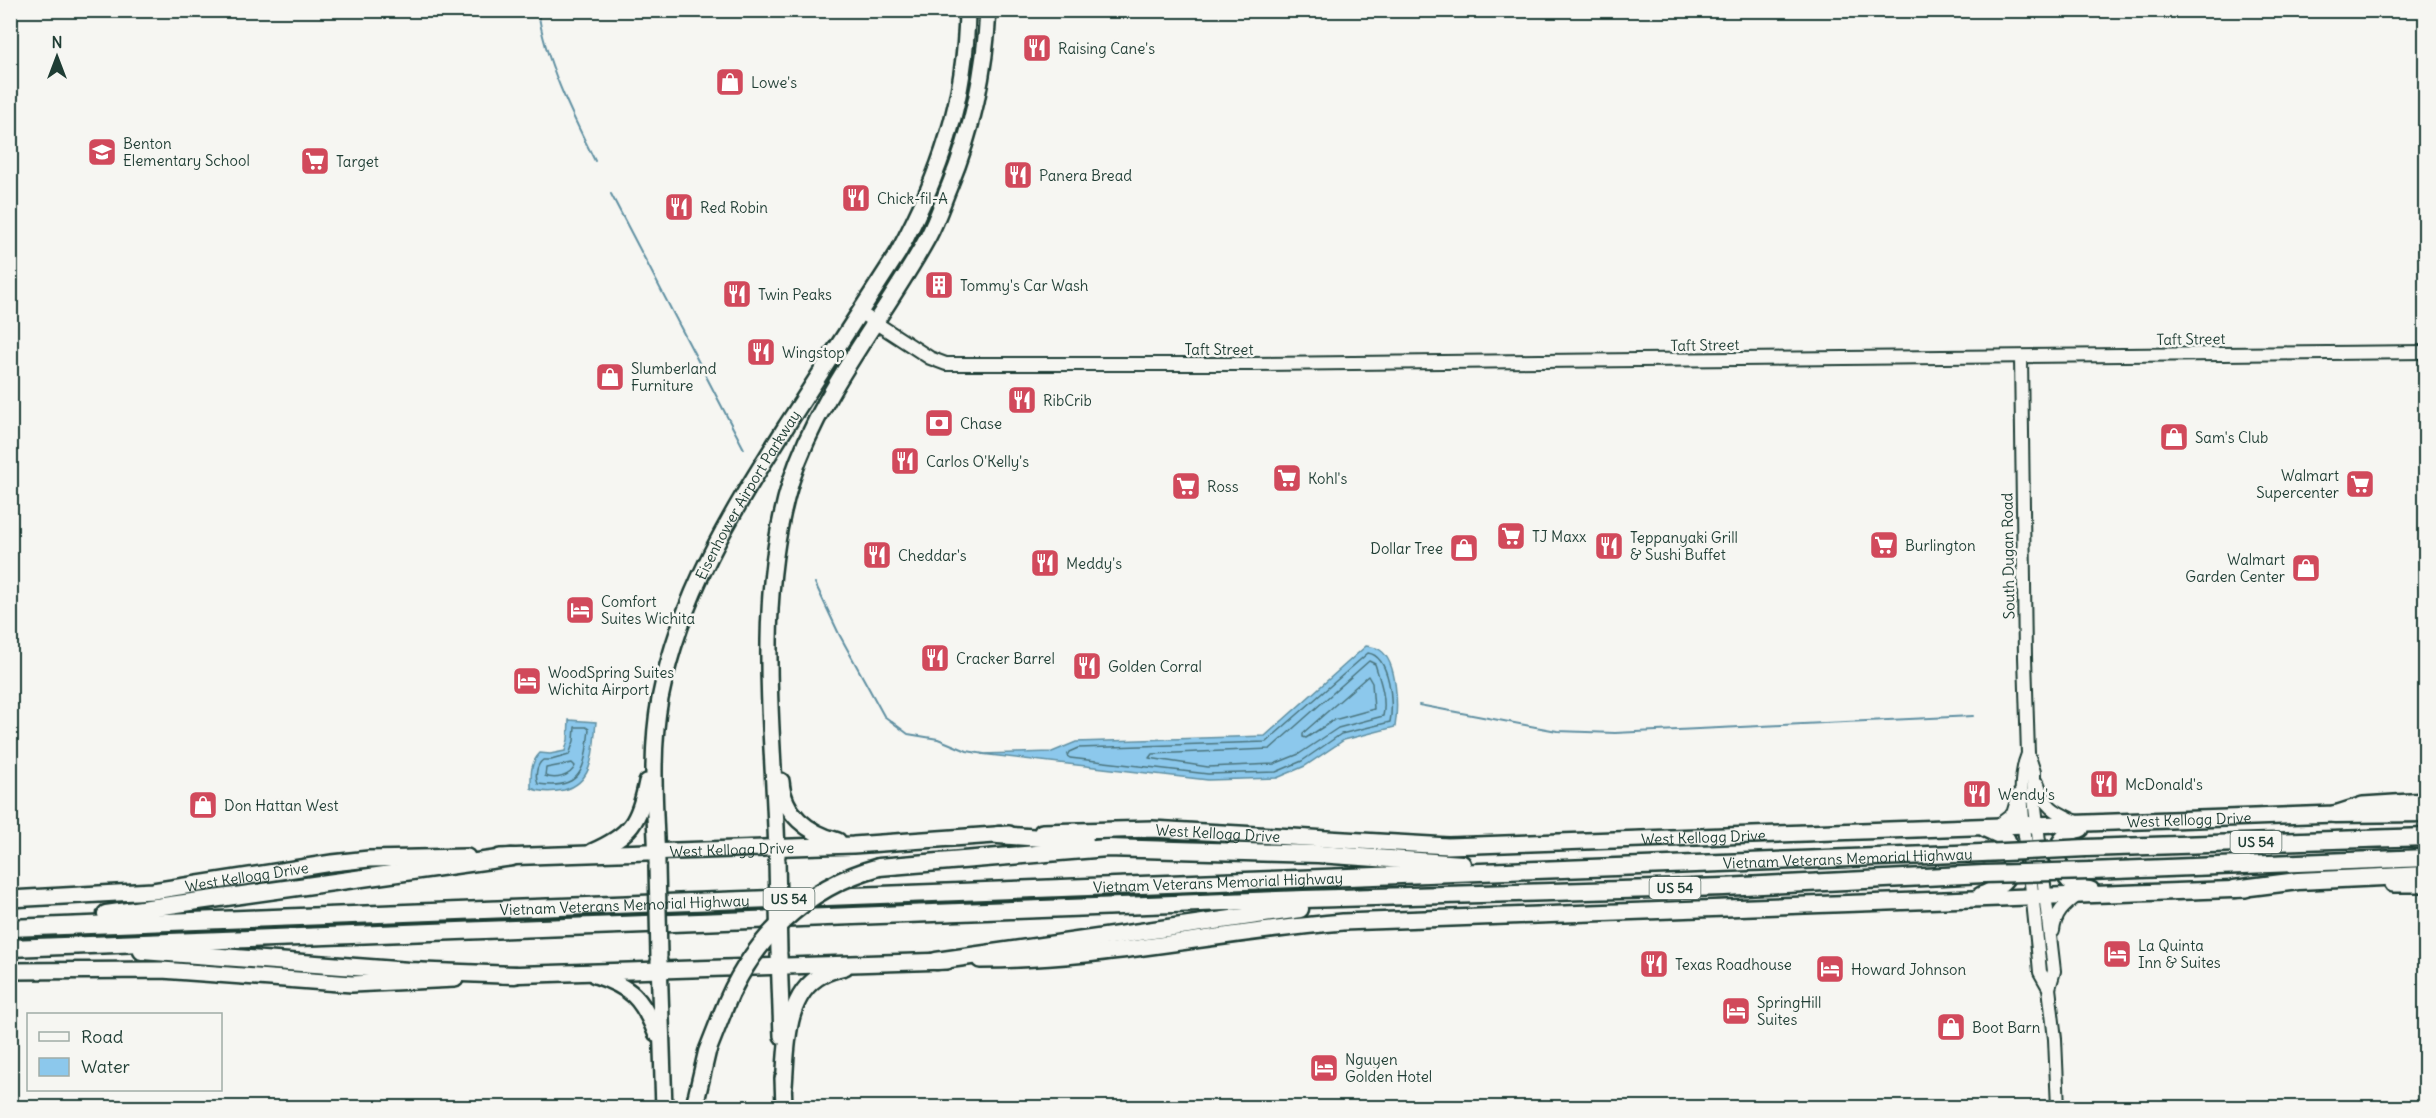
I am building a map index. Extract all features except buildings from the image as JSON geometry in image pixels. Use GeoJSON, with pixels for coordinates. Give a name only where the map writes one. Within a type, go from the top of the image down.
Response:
{"type":"FeatureCollection","features":[{"type":"Feature","properties":{"kind":"highway"},"geometry":{"type":"LineString","coordinates":[[2335,814],[2426,813]]}},
{"type":"Feature","properties":{"kind":"highway"},"geometry":{"type":"LineString","coordinates":[[998,835],[1173,848],[1318,854],[1568,870]]}},
{"type":"Feature","properties":{"kind":"highway","name":"Vietnam Veterans Memorial Highway"},"geometry":{"type":"LineString","coordinates":[[10,927],[2426,837]]}},
{"type":"Feature","properties":{"kind":"highway"},"geometry":{"type":"LineString","coordinates":[[694,1107],[707,1052],[722,1014],[730,995],[757,950],[785,917],[804,902],[832,886],[879,867],[1095,849],[1173,848]]}},
{"type":"Feature","properties":{"kind":"highway"},"geometry":{"type":"LineString","coordinates":[[10,927],[512,857]]}},
{"type":"Feature","properties":{"kind":"highway","name":"Vietnam Veterans Memorial Highway"},"geometry":{"type":"LineString","coordinates":[[10,948],[1724,886],[2426,858]]}},
{"type":"Feature","properties":{"kind":"highway"},"geometry":{"type":"LineString","coordinates":[[2234,889],[2298,881],[2426,875]]}},
{"type":"Feature","properties":{"kind":"highway"},"geometry":{"type":"LineString","coordinates":[[936,961],[1311,908],[1366,898]]}},
{"type":"Feature","properties":{"kind":"highway"},"geometry":{"type":"LineString","coordinates":[[69,945],[409,971],[515,975]]}},
{"type":"Feature","properties":{"kind":"main road","name":"Eisenhower Airport Parkway"},"geometry":{"type":"LineString","coordinates":[[663,1107],[657,859],[652,780],[663,689],[673,647],[690,596],[713,548],[740,501],[898,253],[916,220],[949,134],[959,98],[965,66],[967,10]]}},
{"type":"Feature","properties":{"kind":"main road","name":"Eisenhower Airport Parkway"},"geometry":{"type":"LineString","coordinates":[[784,1107],[770,595],[781,521],[791,482],[808,437],[850,360],[938,217],[967,140],[986,58],[988,10]]}},
{"type":"Feature","properties":{"kind":"main road"},"geometry":{"type":"LineString","coordinates":[[772,728],[779,750],[781,786],[794,817],[820,836],[853,845]]}},
{"type":"Feature","properties":{"kind":"main road"},"geometry":{"type":"LineString","coordinates":[[584,855],[611,843],[629,830],[638,818],[654,752]]}},
{"type":"Feature","properties":{"kind":"main road","name":"West Kellogg Drive"},"geometry":{"type":"LineString","coordinates":[[10,899],[153,891],[369,859],[584,855],[657,859],[777,854],[853,845],[1107,829],[1152,829],[1448,846],[2335,814],[2363,805],[2426,801]]}},
{"type":"Feature","properties":{"kind":"main road"},"geometry":{"type":"LineString","coordinates":[[2101,892],[2079,887],[2070,881],[2059,864],[2058,851],[2061,838],[2070,831],[2110,822]]}},
{"type":"Feature","properties":{"kind":"main road"},"geometry":{"type":"LineString","coordinates":[[1973,898],[1989,892],[2005,881],[2013,862],[2007,839],[1989,827]]}},
{"type":"Feature","properties":{"kind":"main road"},"geometry":{"type":"LineString","coordinates":[[10,971],[162,970],[352,984],[402,983],[586,972],[659,963],[779,958],[856,963],[1068,958],[1278,928],[1343,922],[2101,892],[2426,884]]}},
{"type":"Feature","properties":{"kind":"main road"},"geometry":{"type":"LineString","coordinates":[[784,1086],[789,1031],[797,1002],[821,976],[856,963]]}},
{"type":"Feature","properties":{"kind":"main road"},"geometry":{"type":"LineString","coordinates":[[586,972],[616,981],[638,998],[646,1008],[658,1038],[661,1058]]}},
{"type":"Feature","properties":{"kind":"street","name":"Taft Street"},"geometry":{"type":"LineString","coordinates":[[859,312],[939,362],[985,364],[2426,352]]}},
{"type":"Feature","properties":{"kind":"street","name":"South Dugan Road"},"geometry":{"type":"LineString","coordinates":[[2021,357],[2028,754],[2034,772],[2031,825]]}},
{"type":"Feature","properties":{"kind":"street","name":"South Dugan Road"},"geometry":{"type":"LineString","coordinates":[[2028,754],[2023,765],[2022,781],[2031,825],[2039,895],[2051,944],[2054,971],[2049,988]]}},
{"type":"Feature","properties":{"kind":"street"},"geometry":{"type":"LineString","coordinates":[[2034,772],[2043,799],[2053,811],[2080,824]]}},
{"type":"Feature","properties":{"kind":"street"},"geometry":{"type":"LineString","coordinates":[[1989,827],[2013,814],[2022,781]]}},
{"type":"Feature","properties":{"kind":"street"},"geometry":{"type":"LineString","coordinates":[[2051,944],[2054,919],[2059,910],[2079,894]]}},
{"type":"Feature","properties":{"kind":"street","name":"South Dugan Road"},"geometry":{"type":"LineString","coordinates":[[2039,895],[2036,932],[2040,972],[2049,988],[2055,1039],[2058,1107]]}},
{"type":"Feature","properties":{"kind":"street"},"geometry":{"type":"LineString","coordinates":[[2000,897],[2019,904],[2025,909],[2036,932]]}},
{"type":"Feature","properties":{"kind":"water"},"geometry":{"type":"Polygon","coordinates":[[[1366,646],[1379,649],[1390,664],[1396,697],[1395,727],[1344,740],[1305,766],[1277,778],[1208,780],[981,754],[1052,752],[1076,742],[1265,736],[1366,646]]]}},
{"type":"Feature","properties":{"kind":"water"},"geometry":{"type":"Polygon","coordinates":[[[569,720],[596,722],[593,753],[587,772],[582,780],[564,790],[548,792],[531,788],[533,765],[540,753],[565,751],[569,720]]]}},
{"type":"Feature","properties":{"kind":"waterway"},"geometry":{"type":"LineString","coordinates":[[538,10],[541,29],[553,68],[595,161]]}},
{"type":"Feature","properties":{"kind":"waterway"},"geometry":{"type":"LineString","coordinates":[[611,194],[744,449]]}},
{"type":"Feature","properties":{"kind":"waterway"},"geometry":{"type":"LineString","coordinates":[[815,583],[839,634],[884,716],[908,734],[938,739],[967,751],[984,754]]}},
{"type":"Feature","properties":{"kind":"waterway"},"geometry":{"type":"LineString","coordinates":[[1419,705],[1557,731],[1615,733],[1973,716]]}},
{"type":"Feature","properties":{"kind":"place","name":"Raising Cane's"},"geometry":{"type":"Point","coordinates":[1037,48]}},
{"type":"Feature","properties":{"kind":"place","name":"Lowe's"},"geometry":{"type":"Point","coordinates":[730,82]}},
{"type":"Feature","properties":{"kind":"place","name":"Benton Elementary School"},"geometry":{"type":"Point","coordinates":[102,152]}},
{"type":"Feature","properties":{"kind":"place","name":"Target"},"geometry":{"type":"Point","coordinates":[315,161]}},
{"type":"Feature","properties":{"kind":"place","name":"Panera Bread"},"geometry":{"type":"Point","coordinates":[1018,175]}},
{"type":"Feature","properties":{"kind":"place","name":"Chick-fil-A"},"geometry":{"type":"Point","coordinates":[856,198]}},
{"type":"Feature","properties":{"kind":"place","name":"Red Robin"},"geometry":{"type":"Point","coordinates":[679,207]}},
{"type":"Feature","properties":{"kind":"place","name":"Tommy's Car Wash"},"geometry":{"type":"Point","coordinates":[939,285]}},
{"type":"Feature","properties":{"kind":"place","name":"Twin Peaks"},"geometry":{"type":"Point","coordinates":[737,294]}},
{"type":"Feature","properties":{"kind":"place","name":"Wingstop"},"geometry":{"type":"Point","coordinates":[761,352]}},
{"type":"Feature","properties":{"kind":"place","name":"Slumberland Furniture"},"geometry":{"type":"Point","coordinates":[610,377]}},
{"type":"Feature","properties":{"kind":"place","name":"RibCrib"},"geometry":{"type":"Point","coordinates":[1022,400]}},
{"type":"Feature","properties":{"kind":"place","name":"Chase"},"geometry":{"type":"Point","coordinates":[939,423]}},
{"type":"Feature","properties":{"kind":"place","name":"Sam's Club"},"geometry":{"type":"Point","coordinates":[2174,437]}},
{"type":"Feature","properties":{"kind":"place","name":"Carlos O'Kelly's"},"geometry":{"type":"Point","coordinates":[905,461]}},
{"type":"Feature","properties":{"kind":"place","name":"Kohl's"},"geometry":{"type":"Point","coordinates":[1287,478]}},
{"type":"Feature","properties":{"kind":"place","name":"Walmart Supercenter"},"geometry":{"type":"Point","coordinates":[2360,484]}},
{"type":"Feature","properties":{"kind":"place","name":"Ross"},"geometry":{"type":"Point","coordinates":[1186,486]}},
{"type":"Feature","properties":{"kind":"place","name":"TJ Maxx"},"geometry":{"type":"Point","coordinates":[1511,536]}},
{"type":"Feature","properties":{"kind":"place","name":"Burlington"},"geometry":{"type":"Point","coordinates":[1884,545]}},
{"type":"Feature","properties":{"kind":"place","name":"Teppanyaki Grill & Sushi Buffet"},"geometry":{"type":"Point","coordinates":[1609,546]}},
{"type":"Feature","properties":{"kind":"place","name":"Dollar Tree"},"geometry":{"type":"Point","coordinates":[1464,548]}},
{"type":"Feature","properties":{"kind":"place","name":"Cheddar's"},"geometry":{"type":"Point","coordinates":[877,555]}},
{"type":"Feature","properties":{"kind":"place","name":"Meddy's"},"geometry":{"type":"Point","coordinates":[1045,563]}},
{"type":"Feature","properties":{"kind":"place","name":"Walmart Garden Center"},"geometry":{"type":"Point","coordinates":[2306,568]}},
{"type":"Feature","properties":{"kind":"place","name":"Comfort Suites Wichita"},"geometry":{"type":"Point","coordinates":[580,610]}},
{"type":"Feature","properties":{"kind":"place","name":"Cracker Barrel"},"geometry":{"type":"Point","coordinates":[935,658]}},
{"type":"Feature","properties":{"kind":"place","name":"Golden Corral"},"geometry":{"type":"Point","coordinates":[1087,666]}},
{"type":"Feature","properties":{"kind":"place","name":"WoodSpring Suites Wichita Airport"},"geometry":{"type":"Point","coordinates":[527,681]}},
{"type":"Feature","properties":{"kind":"place","name":"McDonald's"},"geometry":{"type":"Point","coordinates":[2104,784]}},
{"type":"Feature","properties":{"kind":"place","name":"Wendy's"},"geometry":{"type":"Point","coordinates":[1977,794]}},
{"type":"Feature","properties":{"kind":"place","name":"Don Hattan West"},"geometry":{"type":"Point","coordinates":[203,805]}},
{"type":"Feature","properties":{"kind":"place","name":"La Quinta Inn & Suites"},"geometry":{"type":"Point","coordinates":[2117,954]}},
{"type":"Feature","properties":{"kind":"place","name":"Texas Roadhouse"},"geometry":{"type":"Point","coordinates":[1654,964]}},
{"type":"Feature","properties":{"kind":"place","name":"Howard Johnson"},"geometry":{"type":"Point","coordinates":[1830,969]}},
{"type":"Feature","properties":{"kind":"place","name":"SpringHill Suites"},"geometry":{"type":"Point","coordinates":[1736,1011]}},
{"type":"Feature","properties":{"kind":"place","name":"Boot Barn"},"geometry":{"type":"Point","coordinates":[1951,1027]}},
{"type":"Feature","properties":{"kind":"place","name":"Nguyen Golden Hotel"},"geometry":{"type":"Point","coordinates":[1324,1068]}}]}
